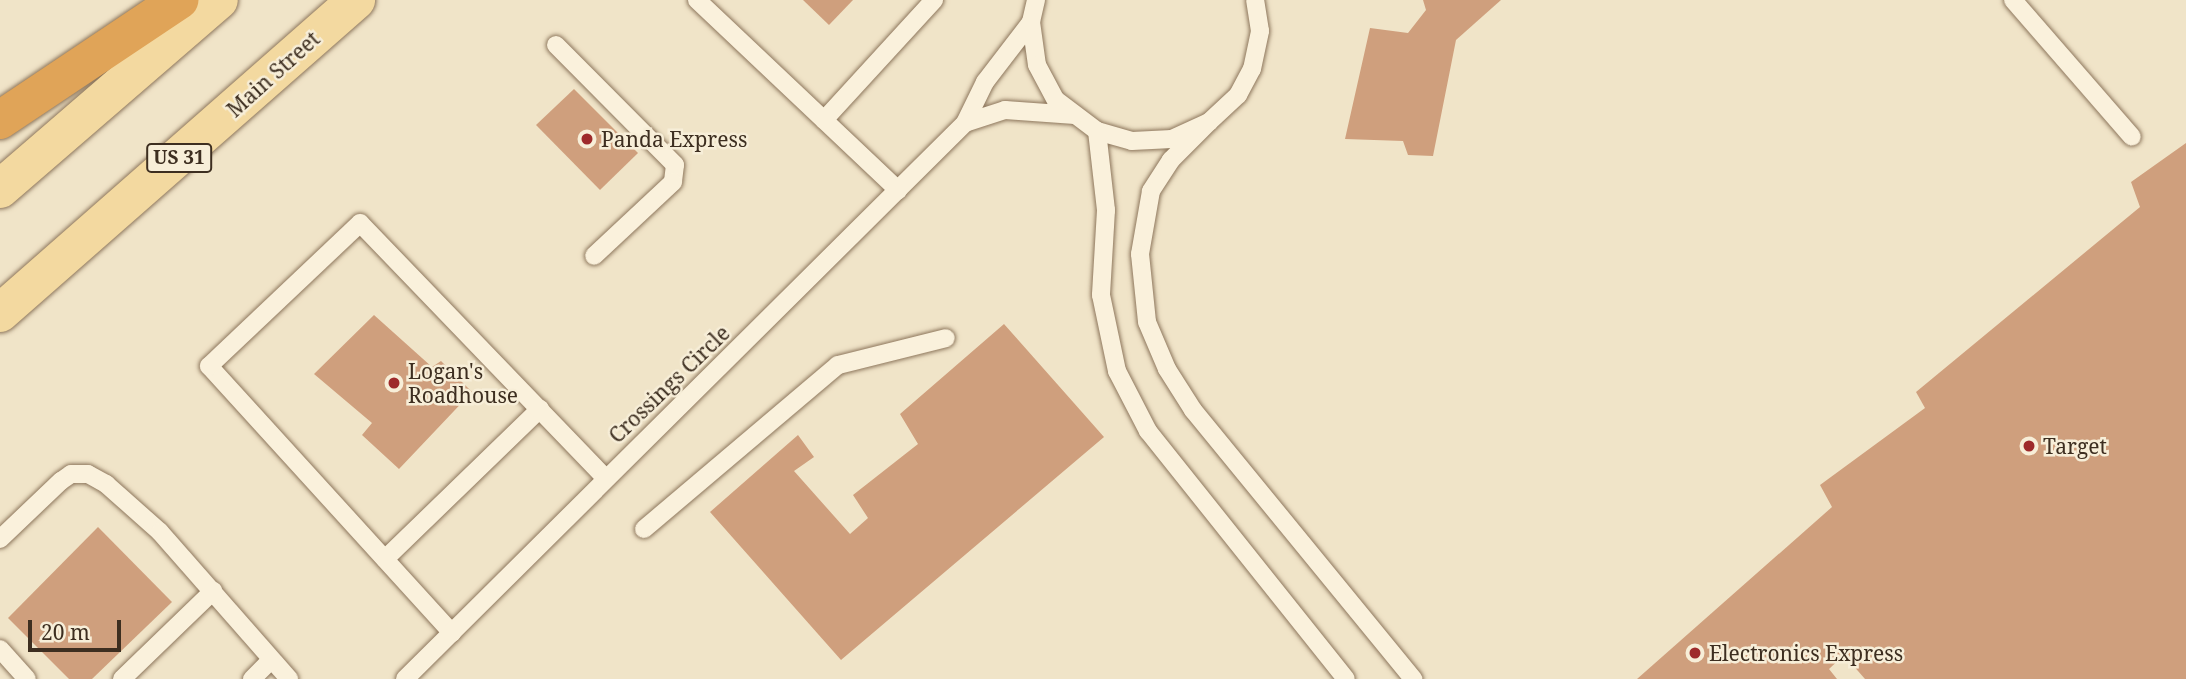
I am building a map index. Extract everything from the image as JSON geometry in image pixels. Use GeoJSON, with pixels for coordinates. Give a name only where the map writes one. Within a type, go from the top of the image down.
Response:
{"type":"FeatureCollection","features":[{"type":"Feature","properties":{"kind":"highway"},"geometry":{"type":"LineString","coordinates":[[0,120],[179,0]]}},
{"type":"Feature","properties":{"kind":"main road"},"geometry":{"type":"LineString","coordinates":[[0,189],[219,0]]}},
{"type":"Feature","properties":{"kind":"main road","name":"Main Street"},"geometry":{"type":"LineString","coordinates":[[0,313],[356,0]]}},
{"type":"Feature","properties":{"kind":"lane"},"geometry":{"type":"LineString","coordinates":[[697,0],[898,190]]}},
{"type":"Feature","properties":{"kind":"lane"},"geometry":{"type":"LineString","coordinates":[[824,120],[934,0]]}},
{"type":"Feature","properties":{"kind":"lane"},"geometry":{"type":"LineString","coordinates":[[1036,0],[1031,22],[1037,65],[1056,100],[1097,131],[1132,141],[1172,139],[1209,122]]}},
{"type":"Feature","properties":{"kind":"lane"},"geometry":{"type":"LineString","coordinates":[[1255,0],[1260,30],[1252,69],[1238,95],[1171,160],[1151,191],[1140,254],[1147,322],[1167,369],[1193,410],[1413,679]]}},
{"type":"Feature","properties":{"kind":"lane"},"geometry":{"type":"LineString","coordinates":[[2013,0],[2132,137]]}},
{"type":"Feature","properties":{"kind":"lane"},"geometry":{"type":"LineString","coordinates":[[965,123],[985,82],[1031,22]]}},
{"type":"Feature","properties":{"kind":"lane"},"geometry":{"type":"LineString","coordinates":[[556,45],[675,165],[673,182],[594,256]]}},
{"type":"Feature","properties":{"kind":"lane"},"geometry":{"type":"LineString","coordinates":[[965,123],[1005,110],[1077,116]]}},
{"type":"Feature","properties":{"kind":"lane","name":"Crossings Circle"},"geometry":{"type":"LineString","coordinates":[[405,679],[965,123]]}},
{"type":"Feature","properties":{"kind":"lane"},"geometry":{"type":"LineString","coordinates":[[1097,131],[1106,210],[1101,295],[1117,370],[1148,431],[1346,679]]}},
{"type":"Feature","properties":{"kind":"lane"},"geometry":{"type":"LineString","coordinates":[[452,633],[209,366],[360,223],[605,478]]}},
{"type":"Feature","properties":{"kind":"lane"},"geometry":{"type":"LineString","coordinates":[[644,529],[838,365],[946,338]]}},
{"type":"Feature","properties":{"kind":"lane"},"geometry":{"type":"LineString","coordinates":[[384,559],[540,409]]}},
{"type":"Feature","properties":{"kind":"lane"},"geometry":{"type":"LineString","coordinates":[[0,539],[61,481],[71,474],[88,474],[106,484],[160,532],[289,679]]}},
{"type":"Feature","properties":{"kind":"lane"},"geometry":{"type":"LineString","coordinates":[[122,679],[213,591]]}},
{"type":"Feature","properties":{"kind":"lane"},"geometry":{"type":"LineString","coordinates":[[0,649],[27,679]]}},
{"type":"Feature","properties":{"kind":"lane"},"geometry":{"type":"LineString","coordinates":[[251,679],[271,660]]}},
{"type":"Feature","properties":{"kind":"building"},"geometry":{"type":"Polygon","coordinates":[[[803,0],[853,0],[829,25],[803,0]]]}},
{"type":"Feature","properties":{"kind":"building"},"geometry":{"type":"Polygon","coordinates":[[[1423,0],[1501,0],[1456,40],[1433,156],[1408,155],[1403,141],[1345,139],[1370,28],[1408,33],[1426,10],[1423,0]]]}},
{"type":"Feature","properties":{"kind":"building","name":"Panda Express"},"geometry":{"type":"Polygon","coordinates":[[[574,89],[638,153],[600,190],[536,125],[574,89]]]}},
{"type":"Feature","properties":{"kind":"building","name":"Target"},"geometry":{"type":"Polygon","coordinates":[[[2186,143],[2186,679],[1865,679],[1844,655],[1829,669],[1837,679],[1637,679],[1832,507],[1820,485],[1925,408],[1916,392],[2140,207],[2131,182],[2186,143]]]}},
{"type":"Feature","properties":{"kind":"building","name":"Logan's Roadhouse"},"geometry":{"type":"Polygon","coordinates":[[[374,315],[432,367],[441,361],[472,392],[399,469],[362,435],[372,423],[314,374],[374,315]]]}},
{"type":"Feature","properties":{"kind":"building"},"geometry":{"type":"Polygon","coordinates":[[[1004,324],[1104,437],[841,660],[710,512],[798,435],[814,457],[794,471],[850,534],[868,518],[853,495],[918,444],[900,414],[1004,324]]]}},
{"type":"Feature","properties":{"kind":"building"},"geometry":{"type":"Polygon","coordinates":[[[98,527],[172,602],[92,679],[69,679],[8,618],[98,527]]]}},
{"type":"Feature","properties":{"kind":"place","name":"Panda Express"},"geometry":{"type":"Point","coordinates":[587,139]}},
{"type":"Feature","properties":{"kind":"place","name":"Logan's Roadhouse"},"geometry":{"type":"Point","coordinates":[394,383]}},
{"type":"Feature","properties":{"kind":"place","name":"Target"},"geometry":{"type":"Point","coordinates":[2029,446]}},
{"type":"Feature","properties":{"kind":"place","name":"Electronics Express"},"geometry":{"type":"Point","coordinates":[1695,653]}}]}
